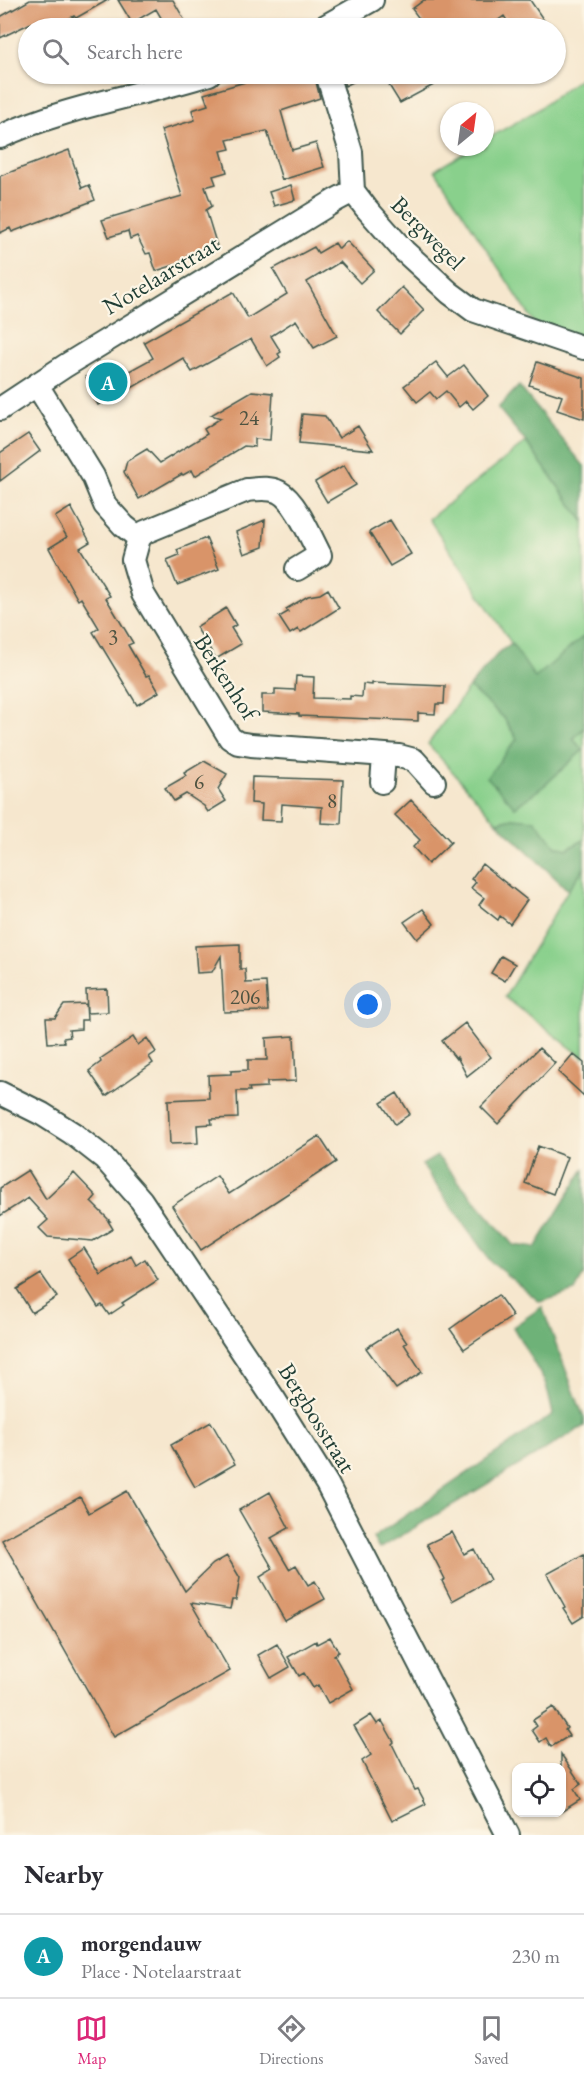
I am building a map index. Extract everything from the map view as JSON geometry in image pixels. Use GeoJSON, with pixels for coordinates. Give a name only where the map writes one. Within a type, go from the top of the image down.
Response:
{"type":"FeatureCollection","features":[{"type":"Feature","properties":{"kind":"street"},"geometry":{"type":"LineString","coordinates":[[340,18],[372,0]]}},
{"type":"Feature","properties":{"kind":"street"},"geometry":{"type":"LineString","coordinates":[[0,137],[50,118],[168,84]]}},
{"type":"Feature","properties":{"kind":"street"},"geometry":{"type":"LineString","coordinates":[[330,84],[351,152],[353,191]]}},
{"type":"Feature","properties":{"kind":"street","name":"Bergwegel"},"geometry":{"type":"LineString","coordinates":[[353,191],[404,251],[450,294],[473,310],[584,348]]}},
{"type":"Feature","properties":{"kind":"street","name":"Notelaarstraat"},"geometry":{"type":"LineString","coordinates":[[0,409],[145,316],[353,191]]}},
{"type":"Feature","properties":{"kind":"street"},"geometry":{"type":"LineString","coordinates":[[37,385],[93,476],[105,505],[124,526],[139,538],[145,532],[158,526],[247,490],[263,488],[279,492],[290,501],[320,555],[297,569]]}},
{"type":"Feature","properties":{"kind":"street","name":"Berkenhof"},"geometry":{"type":"LineString","coordinates":[[139,538],[133,560],[143,594],[230,738],[238,743],[251,745],[399,756],[414,760],[434,782]]}},
{"type":"Feature","properties":{"kind":"street"},"geometry":{"type":"LineString","coordinates":[[382,782],[384,756]]}},
{"type":"Feature","properties":{"kind":"street","name":"Bergbosstraat"},"geometry":{"type":"LineString","coordinates":[[0,1093],[42,1114],[72,1133],[104,1158],[141,1200],[274,1399],[327,1484],[508,1835]]}},
{"type":"Feature","properties":{"kind":"green space"},"geometry":{"type":"Polygon","coordinates":[[[584,75],[584,340],[535,324],[435,170],[459,156],[494,156],[494,135],[534,112],[584,75]]]}},
{"type":"Feature","properties":{"kind":"green space"},"geometry":{"type":"Polygon","coordinates":[[[519,386],[584,466],[584,522],[526,442],[498,408],[519,386]]]}},
{"type":"Feature","properties":{"kind":"green space"},"geometry":{"type":"Polygon","coordinates":[[[526,442],[584,522],[584,636],[535,679],[429,519],[526,442]]]}},
{"type":"Feature","properties":{"kind":"green space"},"geometry":{"type":"Polygon","coordinates":[[[584,636],[584,728],[573,739],[583,750],[545,785],[515,807],[487,777],[517,739],[504,718],[469,687],[500,651],[512,644],[535,678],[584,636]]]}},
{"type":"Feature","properties":{"kind":"green space"},"geometry":{"type":"Polygon","coordinates":[[[469,687],[504,718],[517,739],[515,807],[545,785],[583,750],[573,739],[584,728],[584,840],[567,849],[556,846],[548,837],[513,818],[497,822],[428,744],[469,687]]]}},
{"type":"Feature","properties":{"kind":"green space"},"geometry":{"type":"Polygon","coordinates":[[[513,818],[535,820],[556,846],[567,849],[584,840],[584,868],[568,890],[497,822],[513,818]]]}},
{"type":"Feature","properties":{"kind":"green space"},"geometry":{"type":"Polygon","coordinates":[[[584,868],[584,1058],[505,997],[568,890],[584,868]]]}},
{"type":"Feature","properties":{"kind":"green space"},"geometry":{"type":"Polygon","coordinates":[[[437,1156],[513,1245],[535,1248],[584,1169],[584,1274],[575,1291],[540,1302],[491,1262],[422,1165],[437,1156]]]}},
{"type":"Feature","properties":{"kind":"green space"},"geometry":{"type":"Polygon","coordinates":[[[542,1307],[584,1418],[584,1426],[379,1549],[373,1538],[553,1414],[546,1384],[513,1327],[542,1307]]]}},
{"type":"Feature","properties":{"kind":"building"},"geometry":{"type":"Polygon","coordinates":[[[30,0],[108,0],[76,18],[74,16],[70,18],[18,18],[18,29],[0,38],[0,17],[30,0]]]}},
{"type":"Feature","properties":{"kind":"building"},"geometry":{"type":"Polygon","coordinates":[[[118,0],[173,0],[183,18],[161,18],[156,9],[141,18],[129,18],[118,0]]]}},
{"type":"Feature","properties":{"kind":"building"},"geometry":{"type":"Polygon","coordinates":[[[424,0],[530,0],[542,18],[505,18],[504,16],[501,18],[419,18],[412,9],[424,0]]]}},
{"type":"Feature","properties":{"kind":"building"},"geometry":{"type":"Polygon","coordinates":[[[238,84],[316,84],[320,98],[281,111],[292,150],[316,143],[324,167],[282,180],[267,131],[227,140],[230,149],[221,151],[227,172],[213,176],[216,184],[205,187],[212,206],[206,210],[217,246],[187,255],[188,259],[181,263],[156,271],[150,253],[146,254],[137,236],[130,239],[128,231],[109,237],[102,220],[182,196],[161,130],[195,120],[192,110],[208,105],[204,94],[238,84]]]}},
{"type":"Feature","properties":{"kind":"building"},"geometry":{"type":"Polygon","coordinates":[[[388,84],[435,84],[400,103],[388,84]]]}},
{"type":"Feature","properties":{"kind":"building"},"geometry":{"type":"Polygon","coordinates":[[[69,150],[82,188],[89,185],[95,200],[12,232],[10,228],[0,233],[0,176],[69,150]]]}},
{"type":"Feature","properties":{"kind":"building"},"geometry":{"type":"Polygon","coordinates":[[[291,185],[295,200],[274,206],[269,192],[291,185]]]}},
{"type":"Feature","properties":{"kind":"building"},"geometry":{"type":"Polygon","coordinates":[[[347,241],[374,270],[360,283],[340,262],[307,282],[337,336],[314,348],[296,320],[271,336],[281,352],[278,354],[280,357],[267,366],[251,339],[192,372],[183,358],[98,405],[89,389],[92,387],[86,377],[104,366],[108,373],[118,367],[122,375],[153,358],[144,342],[233,292],[248,318],[287,294],[273,269],[314,247],[318,253],[335,243],[339,249],[347,241]]]}},
{"type":"Feature","properties":{"kind":"building"},"geometry":{"type":"Polygon","coordinates":[[[402,287],[424,310],[400,334],[378,312],[402,287]]]}},
{"type":"Feature","properties":{"kind":"building"},"geometry":{"type":"Polygon","coordinates":[[[436,362],[448,377],[464,365],[488,396],[473,409],[466,401],[459,407],[446,391],[436,399],[430,392],[417,402],[404,386],[436,362]]]}},
{"type":"Feature","properties":{"kind":"building"},"geometry":{"type":"Polygon","coordinates":[[[537,362],[584,378],[584,419],[557,410],[562,396],[529,385],[537,362]]]}},
{"type":"Feature","properties":{"kind":"building"},"geometry":{"type":"Polygon","coordinates":[[[252,391],[273,393],[270,440],[255,439],[255,447],[244,446],[195,476],[192,470],[182,474],[139,499],[124,472],[127,461],[147,449],[160,463],[207,434],[204,429],[221,418],[211,415],[252,391]]]}},
{"type":"Feature","properties":{"kind":"building"},"geometry":{"type":"Polygon","coordinates":[[[302,414],[325,416],[339,438],[358,426],[373,450],[299,443],[302,414]]]}},
{"type":"Feature","properties":{"kind":"building"},"geometry":{"type":"Polygon","coordinates":[[[28,434],[40,451],[0,481],[0,453],[28,434]]]}},
{"type":"Feature","properties":{"kind":"building"},"geometry":{"type":"Polygon","coordinates":[[[344,465],[356,485],[327,502],[315,482],[344,465]]]}},
{"type":"Feature","properties":{"kind":"building"},"geometry":{"type":"Polygon","coordinates":[[[71,507],[90,542],[80,548],[110,596],[106,598],[133,643],[128,645],[146,676],[149,675],[159,692],[137,705],[93,632],[99,628],[81,598],[78,600],[49,548],[67,537],[55,517],[71,507]]]}},
{"type":"Feature","properties":{"kind":"building"},"geometry":{"type":"Polygon","coordinates":[[[265,520],[263,547],[244,554],[236,532],[265,520]]]}},
{"type":"Feature","properties":{"kind":"building"},"geometry":{"type":"Polygon","coordinates":[[[390,520],[411,554],[390,566],[369,532],[390,520]]]}},
{"type":"Feature","properties":{"kind":"building"},"geometry":{"type":"Polygon","coordinates":[[[206,538],[219,569],[177,585],[167,560],[179,555],[177,550],[206,538]]]}},
{"type":"Feature","properties":{"kind":"building"},"geometry":{"type":"Polygon","coordinates":[[[328,589],[339,608],[301,632],[298,629],[290,634],[279,617],[288,612],[286,609],[308,596],[320,594],[328,589]]]}},
{"type":"Feature","properties":{"kind":"building"},"geometry":{"type":"Polygon","coordinates":[[[226,608],[236,625],[231,628],[241,644],[216,659],[196,627],[226,608]]]}},
{"type":"Feature","properties":{"kind":"building"},"geometry":{"type":"Polygon","coordinates":[[[296,676],[314,677],[313,698],[362,697],[363,684],[372,685],[372,683],[445,686],[444,704],[436,704],[435,714],[418,713],[418,721],[299,716],[299,714],[262,712],[262,695],[275,695],[275,689],[295,690],[296,676]]]}},
{"type":"Feature","properties":{"kind":"building"},"geometry":{"type":"Polygon","coordinates":[[[204,761],[227,774],[218,789],[226,801],[208,812],[204,806],[186,794],[174,801],[165,788],[186,776],[184,773],[204,761]]]}},
{"type":"Feature","properties":{"kind":"building"},"geometry":{"type":"Polygon","coordinates":[[[252,777],[343,780],[341,824],[321,823],[322,807],[282,804],[281,821],[261,820],[262,804],[251,803],[252,777]]]}},
{"type":"Feature","properties":{"kind":"building"},"geometry":{"type":"Polygon","coordinates":[[[411,800],[451,842],[428,864],[413,847],[420,840],[395,815],[411,800]]]}},
{"type":"Feature","properties":{"kind":"building"},"geometry":{"type":"Polygon","coordinates":[[[482,864],[527,900],[510,924],[500,916],[498,920],[479,905],[484,898],[471,888],[476,882],[471,879],[482,864]]]}},
{"type":"Feature","properties":{"kind":"building"},"geometry":{"type":"Polygon","coordinates":[[[423,909],[434,924],[417,939],[404,922],[423,909]]]}},
{"type":"Feature","properties":{"kind":"building"},"geometry":{"type":"Polygon","coordinates":[[[240,944],[240,969],[245,969],[246,983],[266,982],[268,1011],[224,1012],[221,956],[212,972],[197,973],[195,946],[240,944]]]}},
{"type":"Feature","properties":{"kind":"building"},"geometry":{"type":"Polygon","coordinates":[[[501,956],[515,964],[505,981],[491,973],[501,956]]]}},
{"type":"Feature","properties":{"kind":"building"},"geometry":{"type":"Polygon","coordinates":[[[107,989],[108,1012],[87,1013],[86,990],[107,989]]]}},
{"type":"Feature","properties":{"kind":"building"},"geometry":{"type":"Polygon","coordinates":[[[86,1004],[87,1020],[81,1020],[81,1029],[69,1030],[70,1037],[63,1038],[64,1042],[48,1043],[46,1018],[55,1018],[64,1005],[86,1004]]]}},
{"type":"Feature","properties":{"kind":"building"},"geometry":{"type":"Polygon","coordinates":[[[465,1023],[491,1057],[467,1076],[457,1057],[456,1059],[442,1041],[465,1023]]]}},
{"type":"Feature","properties":{"kind":"building"},"geometry":{"type":"Polygon","coordinates":[[[294,1036],[296,1081],[267,1082],[267,1087],[237,1091],[238,1118],[211,1119],[212,1124],[197,1125],[198,1143],[170,1144],[168,1100],[209,1098],[208,1075],[231,1074],[231,1071],[248,1070],[248,1060],[267,1060],[266,1038],[294,1036]]]}},
{"type":"Feature","properties":{"kind":"building"},"geometry":{"type":"Polygon","coordinates":[[[133,1037],[138,1045],[147,1038],[156,1052],[149,1057],[153,1063],[106,1096],[89,1071],[101,1062],[100,1059],[133,1037]]]}},
{"type":"Feature","properties":{"kind":"building"},"geometry":{"type":"Polygon","coordinates":[[[539,1048],[555,1063],[498,1124],[481,1107],[539,1048]]]}},
{"type":"Feature","properties":{"kind":"building"},"geometry":{"type":"Polygon","coordinates":[[[573,1054],[584,1063],[584,1096],[558,1072],[573,1054]]]}},
{"type":"Feature","properties":{"kind":"building"},"geometry":{"type":"Polygon","coordinates":[[[397,1093],[410,1114],[395,1124],[381,1103],[397,1093]]]}},
{"type":"Feature","properties":{"kind":"building"},"geometry":{"type":"Polygon","coordinates":[[[319,1136],[336,1162],[201,1250],[172,1206],[217,1176],[229,1194],[319,1136]]]}},
{"type":"Feature","properties":{"kind":"building"},"geometry":{"type":"Polygon","coordinates":[[[538,1146],[567,1157],[553,1194],[525,1183],[538,1146]]]}},
{"type":"Feature","properties":{"kind":"building"},"geometry":{"type":"Polygon","coordinates":[[[28,1170],[46,1199],[74,1173],[96,1196],[91,1202],[110,1221],[108,1221],[113,1229],[93,1241],[48,1237],[39,1228],[48,1220],[28,1198],[0,1216],[0,1188],[28,1170]]]}},
{"type":"Feature","properties":{"kind":"building"},"geometry":{"type":"Polygon","coordinates":[[[84,1248],[101,1275],[131,1256],[136,1265],[145,1259],[158,1280],[122,1303],[124,1305],[109,1315],[102,1305],[98,1307],[68,1259],[84,1248]]]}},
{"type":"Feature","properties":{"kind":"building"},"geometry":{"type":"Polygon","coordinates":[[[41,1274],[57,1297],[32,1313],[17,1289],[41,1274]]]}},
{"type":"Feature","properties":{"kind":"building"},"geometry":{"type":"Polygon","coordinates":[[[498,1295],[513,1316],[464,1349],[450,1329],[498,1295]]]}},
{"type":"Feature","properties":{"kind":"building"},"geometry":{"type":"Polygon","coordinates":[[[397,1328],[407,1343],[404,1344],[422,1372],[396,1389],[366,1348],[397,1328]]]}},
{"type":"Feature","properties":{"kind":"building"},"geometry":{"type":"Polygon","coordinates":[[[211,1422],[235,1464],[195,1487],[171,1445],[211,1422]]]}},
{"type":"Feature","properties":{"kind":"building"},"geometry":{"type":"Polygon","coordinates":[[[127,1491],[185,1591],[213,1564],[227,1556],[240,1578],[236,1600],[232,1600],[230,1609],[191,1603],[230,1671],[114,1737],[2,1540],[80,1497],[89,1513],[127,1491]]]}},
{"type":"Feature","properties":{"kind":"building"},"geometry":{"type":"Polygon","coordinates":[[[270,1492],[289,1528],[271,1538],[289,1569],[296,1565],[308,1585],[315,1581],[325,1599],[285,1621],[260,1577],[273,1569],[239,1510],[270,1492]]]}},
{"type":"Feature","properties":{"kind":"building"},"geometry":{"type":"Polygon","coordinates":[[[452,1532],[464,1554],[474,1549],[490,1580],[452,1601],[442,1581],[445,1579],[427,1544],[452,1532]]]}},
{"type":"Feature","properties":{"kind":"building"},"geometry":{"type":"Polygon","coordinates":[[[584,1554],[584,1616],[573,1623],[563,1608],[565,1607],[547,1574],[584,1554]]]}},
{"type":"Feature","properties":{"kind":"building"},"geometry":{"type":"Polygon","coordinates":[[[330,1637],[339,1652],[334,1655],[353,1689],[328,1703],[318,1685],[313,1688],[304,1673],[299,1676],[288,1657],[316,1641],[317,1644],[330,1637]]]}},
{"type":"Feature","properties":{"kind":"building"},"geometry":{"type":"Polygon","coordinates":[[[277,1644],[290,1667],[271,1678],[258,1655],[277,1644]]]}},
{"type":"Feature","properties":{"kind":"building"},"geometry":{"type":"Polygon","coordinates":[[[553,1707],[567,1728],[565,1730],[569,1736],[551,1747],[546,1738],[540,1742],[532,1730],[537,1726],[533,1720],[553,1707]]]}},
{"type":"Feature","properties":{"kind":"building"},"geometry":{"type":"Polygon","coordinates":[[[371,1715],[377,1724],[382,1721],[415,1790],[418,1789],[426,1804],[392,1821],[362,1761],[371,1755],[354,1726],[371,1715]]]}},
{"type":"Feature","properties":{"kind":"building"},"geometry":{"type":"Polygon","coordinates":[[[561,1754],[581,1784],[574,1789],[580,1800],[566,1809],[566,1763],[561,1763],[561,1754]]]}},
{"type":"Feature","properties":{"kind":"place","name":"morgendauw"},"geometry":{"type":"Point","coordinates":[108,382]}}]}
